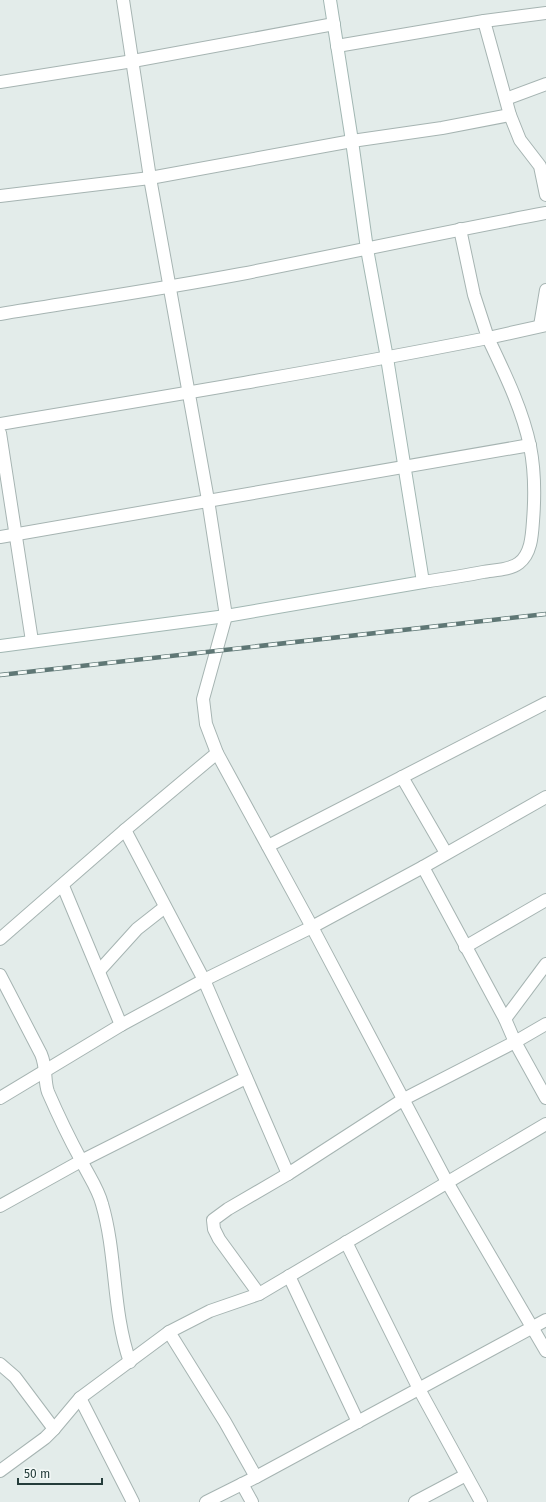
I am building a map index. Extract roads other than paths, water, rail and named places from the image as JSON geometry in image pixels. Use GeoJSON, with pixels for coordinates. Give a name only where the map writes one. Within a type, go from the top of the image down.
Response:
{"type":"FeatureCollection","features":[{"type":"Feature","properties":{"kind":"street"},"geometry":{"type":"LineString","coordinates":[[123,0],[150,178],[208,500],[226,616],[203,699],[206,724],[217,753],[312,927],[447,1182],[546,1351]]}},
{"type":"Feature","properties":{"kind":"street"},"geometry":{"type":"LineString","coordinates":[[330,0],[367,249],[387,358],[423,582]]}},
{"type":"Feature","properties":{"kind":"street"},"geometry":{"type":"LineString","coordinates":[[337,46],[484,21],[546,13]]}},
{"type":"Feature","properties":{"kind":"street"},"geometry":{"type":"LineString","coordinates":[[484,21],[510,115],[520,140],[543,165],[546,195]]}},
{"type":"Feature","properties":{"kind":"street"},"geometry":{"type":"LineString","coordinates":[[0,82],[133,61],[334,24]]}},
{"type":"Feature","properties":{"kind":"street"},"geometry":{"type":"LineString","coordinates":[[506,99],[546,84]]}},
{"type":"Feature","properties":{"kind":"street"},"geometry":{"type":"LineString","coordinates":[[0,196],[150,178],[352,141],[442,128],[510,115]]}},
{"type":"Feature","properties":{"kind":"street"},"geometry":{"type":"LineString","coordinates":[[0,314],[170,287],[546,213]]}},
{"type":"Feature","properties":{"kind":"street"},"geometry":{"type":"LineString","coordinates":[[0,646],[226,616],[505,568],[518,564],[526,555],[530,545],[534,501],[534,470],[530,445],[524,422],[488,338],[474,295],[460,229]]}},
{"type":"Feature","properties":{"kind":"street"},"geometry":{"type":"LineString","coordinates":[[0,424],[189,393],[387,358],[488,338],[543,325],[546,290]]}},
{"type":"Feature","properties":{"kind":"street"},"geometry":{"type":"LineString","coordinates":[[0,433],[32,641]]}},
{"type":"Feature","properties":{"kind":"street"},"geometry":{"type":"LineString","coordinates":[[0,537],[530,445]]}},
{"type":"Feature","properties":{"kind":"street"},"geometry":{"type":"LineString","coordinates":[[268,846],[546,703]]}},
{"type":"Feature","properties":{"kind":"street"},"geometry":{"type":"LineString","coordinates":[[0,939],[124,830],[217,753]]}},
{"type":"Feature","properties":{"kind":"street"},"geometry":{"type":"LineString","coordinates":[[402,777],[446,853]]}},
{"type":"Feature","properties":{"kind":"street"},"geometry":{"type":"LineString","coordinates":[[0,1098],[121,1025],[204,980],[312,927],[423,867],[546,797]]}},
{"type":"Feature","properties":{"kind":"street"},"geometry":{"type":"LineString","coordinates":[[124,830],[204,980],[288,1174]]}},
{"type":"Feature","properties":{"kind":"street"},"geometry":{"type":"LineString","coordinates":[[423,867],[546,1098]]}},
{"type":"Feature","properties":{"kind":"street"},"geometry":{"type":"LineString","coordinates":[[62,886],[100,971],[121,1025]]}},
{"type":"Feature","properties":{"kind":"street"},"geometry":{"type":"LineString","coordinates":[[465,947],[546,900]]}},
{"type":"Feature","properties":{"kind":"street"},"geometry":{"type":"LineString","coordinates":[[100,971],[135,932],[165,907]]}},
{"type":"Feature","properties":{"kind":"street"},"geometry":{"type":"LineString","coordinates":[[505,1019],[546,964]]}},
{"type":"Feature","properties":{"kind":"street"},"geometry":{"type":"LineString","coordinates":[[0,975],[41,1054],[46,1070],[48,1090],[81,1162],[98,1191],[108,1232],[120,1329],[124,1347],[130,1362]]}},
{"type":"Feature","properties":{"kind":"street"},"geometry":{"type":"LineString","coordinates":[[259,1294],[219,1239],[214,1229],[213,1220],[228,1209],[288,1174],[404,1099],[515,1042],[546,1024]]}},
{"type":"Feature","properties":{"kind":"street"},"geometry":{"type":"LineString","coordinates":[[0,1206],[81,1162],[246,1078]]}},
{"type":"Feature","properties":{"kind":"street"},"geometry":{"type":"LineString","coordinates":[[0,1471],[23,1455],[54,1429],[80,1398],[169,1332],[210,1310],[259,1294],[546,1124]]}},
{"type":"Feature","properties":{"kind":"street"},"geometry":{"type":"LineString","coordinates":[[346,1242],[419,1389],[481,1502]]}},
{"type":"Feature","properties":{"kind":"street"},"geometry":{"type":"LineString","coordinates":[[289,1276],[358,1422]]}},
{"type":"Feature","properties":{"kind":"street"},"geometry":{"type":"LineString","coordinates":[[206,1502],[256,1477],[546,1320]]}},
{"type":"Feature","properties":{"kind":"street"},"geometry":{"type":"LineString","coordinates":[[169,1332],[256,1477]]}},
{"type":"Feature","properties":{"kind":"street"},"geometry":{"type":"LineString","coordinates":[[0,1364],[15,1377],[54,1429]]}},
{"type":"Feature","properties":{"kind":"street"},"geometry":{"type":"LineString","coordinates":[[80,1398],[133,1502]]}},
{"type":"Feature","properties":{"kind":"street"},"geometry":{"type":"LineString","coordinates":[[415,1502],[466,1475]]}},
{"type":"Feature","properties":{"kind":"street"},"geometry":{"type":"LineString","coordinates":[[242,1484],[252,1502]]}},
{"type":"Feature","properties":{"kind":"railway"},"geometry":{"type":"LineString","coordinates":[[0,675],[546,614]]}}]}
